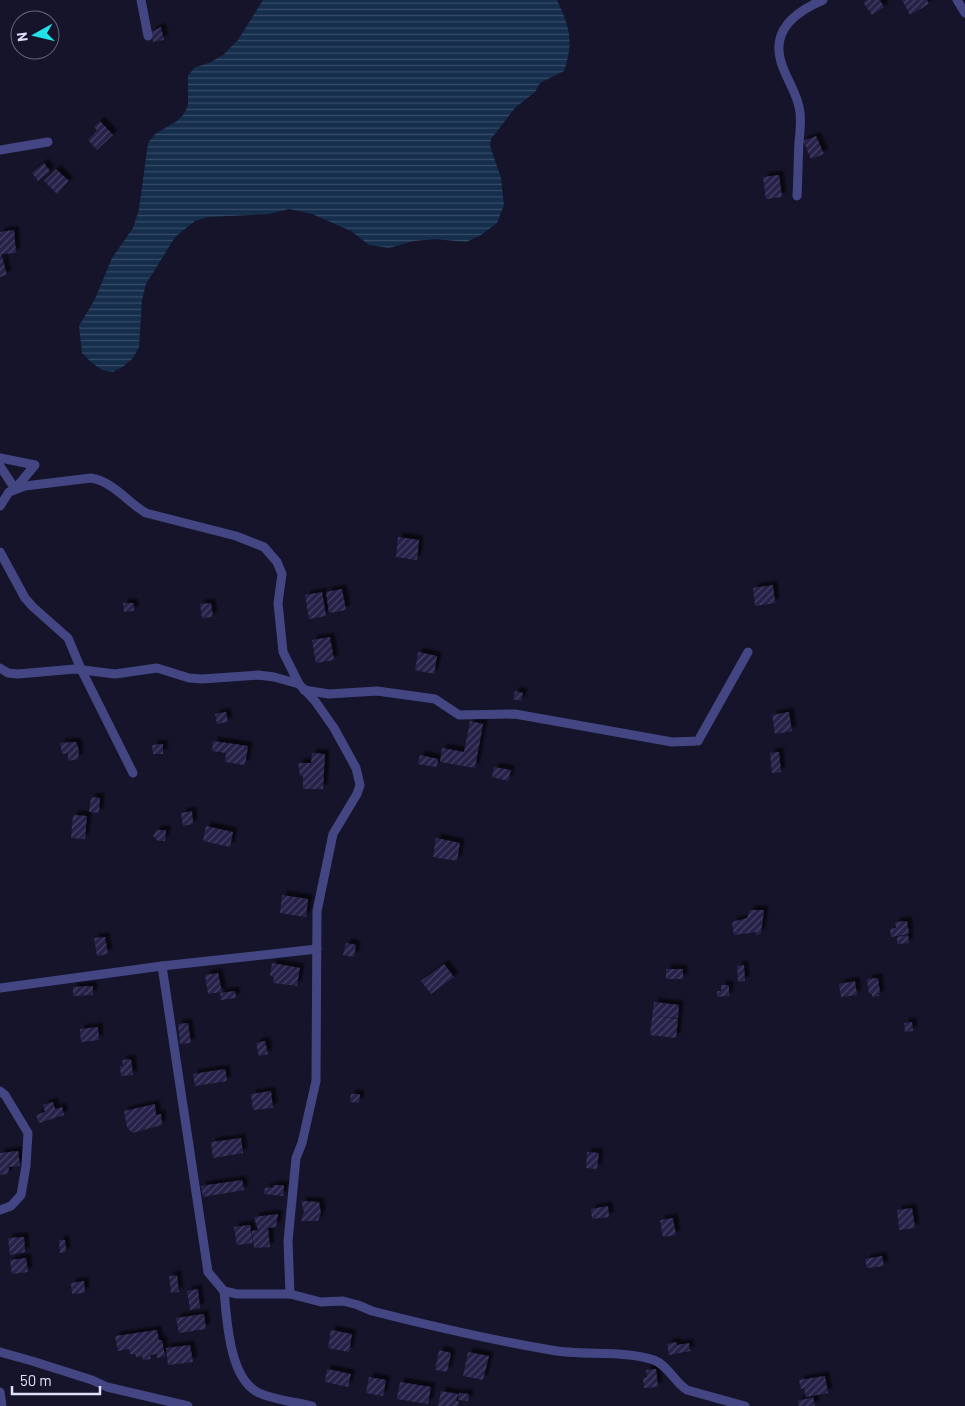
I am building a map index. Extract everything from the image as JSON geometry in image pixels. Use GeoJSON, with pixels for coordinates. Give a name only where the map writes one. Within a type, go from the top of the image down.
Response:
{"type":"FeatureCollection","features":[{"type":"Feature","properties":{"kind":"street"},"geometry":{"type":"LineString","coordinates":[[141,0],[148,36]]}},
{"type":"Feature","properties":{"kind":"street"},"geometry":{"type":"LineString","coordinates":[[797,196],[800,113],[796,95],[781,62],[780,39],[790,20],[810,5],[823,0]]}},
{"type":"Feature","properties":{"kind":"street"},"geometry":{"type":"LineString","coordinates":[[957,0],[965,13]]}},
{"type":"Feature","properties":{"kind":"street"},"geometry":{"type":"LineString","coordinates":[[0,150],[48,142]]}},
{"type":"Feature","properties":{"kind":"street"},"geometry":{"type":"LineString","coordinates":[[0,458],[35,465],[15,489]]}},
{"type":"Feature","properties":{"kind":"street"},"geometry":{"type":"LineString","coordinates":[[0,466],[15,489]]}},
{"type":"Feature","properties":{"kind":"street"},"geometry":{"type":"LineString","coordinates":[[0,506],[9,492],[25,486],[83,478],[101,480],[115,488],[146,513],[236,536],[264,547],[277,562],[282,574],[278,603],[282,652],[301,687],[315,701],[334,728],[356,768],[360,785],[357,794],[333,834],[317,910],[316,1081],[302,1143],[296,1158],[288,1242],[290,1294]]}},
{"type":"Feature","properties":{"kind":"street"},"geometry":{"type":"LineString","coordinates":[[0,552],[33,607],[68,638],[81,669],[133,773]]}},
{"type":"Feature","properties":{"kind":"street"},"geometry":{"type":"LineString","coordinates":[[0,668],[8,673],[18,674],[81,669],[115,674],[157,668],[189,678],[216,679],[258,675],[274,677],[301,687],[329,694],[377,691],[435,699],[459,715],[515,714],[672,742],[698,741],[748,652]]}},
{"type":"Feature","properties":{"kind":"street"},"geometry":{"type":"LineString","coordinates":[[0,988],[162,966],[317,948]]}},
{"type":"Feature","properties":{"kind":"street"},"geometry":{"type":"LineString","coordinates":[[162,966],[208,1272],[224,1291],[230,1347],[238,1369],[250,1388],[261,1394],[312,1406]]}},
{"type":"Feature","properties":{"kind":"street"},"geometry":{"type":"LineString","coordinates":[[0,1091],[5,1095],[28,1133],[26,1166],[21,1196],[11,1206],[0,1210]]}},
{"type":"Feature","properties":{"kind":"street"},"geometry":{"type":"LineString","coordinates":[[224,1291],[237,1294],[290,1294],[321,1302],[343,1301],[372,1311],[446,1330],[551,1350],[644,1358],[664,1366],[681,1386],[688,1390],[745,1406]]}},
{"type":"Feature","properties":{"kind":"street"},"geometry":{"type":"LineString","coordinates":[[0,1352],[92,1380],[107,1387],[188,1406]]}},
{"type":"Feature","properties":{"kind":"street"},"geometry":{"type":"LineString","coordinates":[[0,1392],[2,1406]]}},
{"type":"Feature","properties":{"kind":"water"},"geometry":{"type":"Polygon","coordinates":[[[263,0],[557,0],[568,27],[569,51],[564,71],[540,83],[535,92],[515,108],[491,139],[490,146],[501,178],[504,205],[497,223],[481,235],[466,242],[435,239],[414,241],[389,248],[369,245],[351,231],[312,214],[289,209],[269,214],[208,217],[195,221],[175,237],[146,284],[142,300],[139,347],[133,358],[113,372],[102,370],[82,353],[79,326],[95,299],[112,258],[133,228],[139,209],[148,143],[155,134],[177,121],[184,114],[188,105],[188,76],[194,68],[223,55],[238,40],[263,0]]]}},
{"type":"Feature","properties":{"kind":"building"},"geometry":{"type":"Polygon","coordinates":[[[867,0],[880,0],[884,7],[872,15],[863,2],[867,0]]]}},
{"type":"Feature","properties":{"kind":"building"},"geometry":{"type":"Polygon","coordinates":[[[902,0],[927,0],[929,4],[910,15],[902,0]]]}},
{"type":"Feature","properties":{"kind":"building"},"geometry":{"type":"Polygon","coordinates":[[[161,27],[164,40],[153,42],[151,32],[161,27]]]}},
{"type":"Feature","properties":{"kind":"building"},"geometry":{"type":"Polygon","coordinates":[[[100,121],[113,135],[97,150],[88,140],[97,130],[94,127],[100,121]]]}},
{"type":"Feature","properties":{"kind":"building"},"geometry":{"type":"Polygon","coordinates":[[[816,136],[824,154],[811,159],[803,141],[816,136]]]}},
{"type":"Feature","properties":{"kind":"building"},"geometry":{"type":"Polygon","coordinates":[[[44,163],[50,171],[38,181],[32,173],[44,163]]]}},
{"type":"Feature","properties":{"kind":"building"},"geometry":{"type":"Polygon","coordinates":[[[56,169],[69,181],[57,194],[44,181],[56,169]]]}},
{"type":"Feature","properties":{"kind":"building"},"geometry":{"type":"Polygon","coordinates":[[[779,175],[782,197],[766,199],[763,177],[779,175]]]}},
{"type":"Feature","properties":{"kind":"building"},"geometry":{"type":"Polygon","coordinates":[[[14,230],[16,253],[1,254],[7,275],[0,277],[0,232],[14,230]]]}},
{"type":"Feature","properties":{"kind":"building"},"geometry":{"type":"Polygon","coordinates":[[[398,537],[419,540],[417,560],[396,557],[398,537]]]}},
{"type":"Feature","properties":{"kind":"building"},"geometry":{"type":"Polygon","coordinates":[[[773,585],[775,603],[755,606],[753,588],[773,585]]]}},
{"type":"Feature","properties":{"kind":"building"},"geometry":{"type":"Polygon","coordinates":[[[342,589],[346,610],[329,613],[326,592],[342,589]]]}},
{"type":"Feature","properties":{"kind":"building"},"geometry":{"type":"Polygon","coordinates":[[[322,592],[326,616],[309,619],[305,595],[322,592]]]}},
{"type":"Feature","properties":{"kind":"building"},"geometry":{"type":"Polygon","coordinates":[[[123,603],[134,603],[134,611],[124,612],[123,603]]]}},
{"type":"Feature","properties":{"kind":"building"},"geometry":{"type":"Polygon","coordinates":[[[211,603],[213,617],[202,618],[200,604],[211,603]]]}},
{"type":"Feature","properties":{"kind":"building"},"geometry":{"type":"Polygon","coordinates":[[[330,637],[334,660],[316,663],[312,640],[330,637]]]}},
{"type":"Feature","properties":{"kind":"building"},"geometry":{"type":"Polygon","coordinates":[[[418,652],[437,656],[434,674],[415,670],[418,652]]]}},
{"type":"Feature","properties":{"kind":"building"},"geometry":{"type":"Polygon","coordinates":[[[515,691],[523,693],[521,701],[513,699],[515,691]]]}},
{"type":"Feature","properties":{"kind":"building"},"geometry":{"type":"Polygon","coordinates":[[[226,712],[228,722],[217,724],[215,714],[226,712]]]}},
{"type":"Feature","properties":{"kind":"building"},"geometry":{"type":"Polygon","coordinates":[[[789,712],[792,731],[775,734],[772,715],[789,712]]]}},
{"type":"Feature","properties":{"kind":"building"},"geometry":{"type":"Polygon","coordinates":[[[470,721],[483,724],[475,768],[440,762],[442,748],[464,752],[470,721]]]}},
{"type":"Feature","properties":{"kind":"building"},"geometry":{"type":"Polygon","coordinates":[[[213,741],[248,746],[245,765],[225,762],[226,753],[212,751],[213,741]]]}},
{"type":"Feature","properties":{"kind":"building"},"geometry":{"type":"Polygon","coordinates":[[[76,742],[79,750],[78,759],[68,761],[68,753],[62,754],[60,743],[76,742]]]}},
{"type":"Feature","properties":{"kind":"building"},"geometry":{"type":"Polygon","coordinates":[[[163,744],[163,754],[153,754],[152,745],[163,744]]]}},
{"type":"Feature","properties":{"kind":"building"},"geometry":{"type":"Polygon","coordinates":[[[779,752],[781,772],[772,773],[770,753],[779,752]]]}},
{"type":"Feature","properties":{"kind":"building"},"geometry":{"type":"Polygon","coordinates":[[[312,753],[325,754],[323,789],[303,789],[303,776],[300,775],[298,763],[311,763],[312,753]]]}},
{"type":"Feature","properties":{"kind":"building"},"geometry":{"type":"Polygon","coordinates":[[[420,755],[438,759],[437,767],[418,764],[420,755]]]}},
{"type":"Feature","properties":{"kind":"building"},"geometry":{"type":"Polygon","coordinates":[[[494,767],[511,770],[508,781],[492,777],[494,767]]]}},
{"type":"Feature","properties":{"kind":"building"},"geometry":{"type":"Polygon","coordinates":[[[91,797],[100,798],[99,813],[89,812],[91,797]]]}},
{"type":"Feature","properties":{"kind":"building"},"geometry":{"type":"Polygon","coordinates":[[[192,811],[193,824],[183,826],[181,813],[192,811]]]}},
{"type":"Feature","properties":{"kind":"building"},"geometry":{"type":"Polygon","coordinates":[[[73,815],[87,816],[85,839],[71,838],[73,815]]]}},
{"type":"Feature","properties":{"kind":"building"},"geometry":{"type":"Polygon","coordinates":[[[206,826],[233,832],[230,847],[203,841],[206,826]]]}},
{"type":"Feature","properties":{"kind":"building"},"geometry":{"type":"Polygon","coordinates":[[[157,830],[166,830],[165,841],[158,841],[153,836],[157,830]]]}},
{"type":"Feature","properties":{"kind":"building"},"geometry":{"type":"Polygon","coordinates":[[[436,838],[460,843],[457,861],[433,857],[436,838]]]}},
{"type":"Feature","properties":{"kind":"building"},"geometry":{"type":"Polygon","coordinates":[[[282,895],[308,899],[306,917],[280,913],[282,895]]]}},
{"type":"Feature","properties":{"kind":"building"},"geometry":{"type":"Polygon","coordinates":[[[750,910],[764,910],[761,933],[756,935],[756,932],[734,935],[732,922],[747,918],[750,910]]]}},
{"type":"Feature","properties":{"kind":"building"},"geometry":{"type":"Polygon","coordinates":[[[907,921],[909,934],[891,937],[890,929],[896,928],[895,922],[907,921]]]}},
{"type":"Feature","properties":{"kind":"building"},"geometry":{"type":"Polygon","coordinates":[[[908,935],[909,943],[897,944],[897,937],[908,935]]]}},
{"type":"Feature","properties":{"kind":"building"},"geometry":{"type":"Polygon","coordinates":[[[105,937],[108,954],[97,956],[94,938],[105,937]]]}},
{"type":"Feature","properties":{"kind":"building"},"geometry":{"type":"Polygon","coordinates":[[[346,943],[356,945],[354,957],[343,955],[346,943]]]}},
{"type":"Feature","properties":{"kind":"building"},"geometry":{"type":"Polygon","coordinates":[[[272,963],[300,968],[297,986],[273,983],[274,977],[270,976],[272,963]]]}},
{"type":"Feature","properties":{"kind":"building"},"geometry":{"type":"Polygon","coordinates":[[[444,964],[454,977],[431,994],[421,981],[444,964]]]}},
{"type":"Feature","properties":{"kind":"building"},"geometry":{"type":"Polygon","coordinates":[[[744,965],[745,981],[738,982],[737,966],[744,965]]]}},
{"type":"Feature","properties":{"kind":"building"},"geometry":{"type":"Polygon","coordinates":[[[666,969],[683,969],[683,979],[666,979],[666,969]]]}},
{"type":"Feature","properties":{"kind":"building"},"geometry":{"type":"Polygon","coordinates":[[[218,973],[222,992],[208,994],[205,975],[218,973]]]}},
{"type":"Feature","properties":{"kind":"building"},"geometry":{"type":"Polygon","coordinates":[[[878,978],[880,993],[878,993],[879,996],[872,997],[872,994],[869,994],[867,979],[878,978]]]}},
{"type":"Feature","properties":{"kind":"building"},"geometry":{"type":"Polygon","coordinates":[[[855,981],[857,995],[841,997],[839,984],[855,981]]]}},
{"type":"Feature","properties":{"kind":"building"},"geometry":{"type":"Polygon","coordinates":[[[721,985],[729,985],[729,996],[717,997],[717,991],[721,991],[721,985]]]}},
{"type":"Feature","properties":{"kind":"building"},"geometry":{"type":"Polygon","coordinates":[[[93,986],[93,995],[73,996],[73,987],[93,986]]]}},
{"type":"Feature","properties":{"kind":"building"},"geometry":{"type":"Polygon","coordinates":[[[235,991],[236,998],[221,1000],[220,993],[235,991]]]}},
{"type":"Feature","properties":{"kind":"building"},"geometry":{"type":"Polygon","coordinates":[[[654,1002],[679,1005],[678,1018],[655,1016],[678,1019],[676,1038],[650,1035],[654,1002]]]}},
{"type":"Feature","properties":{"kind":"building"},"geometry":{"type":"Polygon","coordinates":[[[912,1022],[913,1031],[905,1032],[904,1023],[912,1022]]]}},
{"type":"Feature","properties":{"kind":"building"},"geometry":{"type":"Polygon","coordinates":[[[188,1023],[191,1043],[180,1044],[178,1024],[188,1023]]]}},
{"type":"Feature","properties":{"kind":"building"},"geometry":{"type":"Polygon","coordinates":[[[98,1027],[99,1040],[81,1042],[80,1029],[98,1027]]]}},
{"type":"Feature","properties":{"kind":"building"},"geometry":{"type":"Polygon","coordinates":[[[265,1041],[268,1054],[259,1056],[256,1043],[265,1041]]]}},
{"type":"Feature","properties":{"kind":"building"},"geometry":{"type":"Polygon","coordinates":[[[131,1059],[133,1075],[121,1076],[120,1066],[123,1066],[122,1060],[131,1059]]]}},
{"type":"Feature","properties":{"kind":"building"},"geometry":{"type":"Polygon","coordinates":[[[225,1069],[227,1081],[195,1086],[193,1074],[225,1069]]]}},
{"type":"Feature","properties":{"kind":"building"},"geometry":{"type":"Polygon","coordinates":[[[271,1091],[273,1108],[253,1110],[251,1094],[271,1091]]]}},
{"type":"Feature","properties":{"kind":"building"},"geometry":{"type":"Polygon","coordinates":[[[351,1094],[360,1094],[359,1103],[350,1102],[351,1094]]]}},
{"type":"Feature","properties":{"kind":"building"},"geometry":{"type":"Polygon","coordinates":[[[53,1102],[55,1109],[62,1107],[64,1115],[39,1123],[36,1115],[45,1112],[43,1105],[53,1102]]]}},
{"type":"Feature","properties":{"kind":"building"},"geometry":{"type":"Polygon","coordinates":[[[155,1104],[156,1115],[161,1114],[162,1125],[132,1133],[127,1127],[124,1111],[155,1104]]]}},
{"type":"Feature","properties":{"kind":"building"},"geometry":{"type":"Polygon","coordinates":[[[241,1138],[243,1153],[213,1158],[211,1142],[241,1138]]]}},
{"type":"Feature","properties":{"kind":"building"},"geometry":{"type":"Polygon","coordinates":[[[18,1151],[20,1166],[9,1167],[8,1174],[0,1175],[0,1153],[18,1151]]]}},
{"type":"Feature","properties":{"kind":"building"},"geometry":{"type":"Polygon","coordinates":[[[587,1152],[599,1153],[597,1169],[586,1168],[587,1152]]]}},
{"type":"Feature","properties":{"kind":"building"},"geometry":{"type":"Polygon","coordinates":[[[242,1180],[244,1190],[203,1197],[201,1186],[242,1180]]]}},
{"type":"Feature","properties":{"kind":"building"},"geometry":{"type":"Polygon","coordinates":[[[273,1185],[284,1185],[283,1196],[264,1194],[265,1188],[273,1187],[273,1185]]]}},
{"type":"Feature","properties":{"kind":"building"},"geometry":{"type":"Polygon","coordinates":[[[301,1201],[319,1202],[321,1213],[318,1221],[301,1221],[304,1212],[301,1201]]]}},
{"type":"Feature","properties":{"kind":"building"},"geometry":{"type":"Polygon","coordinates":[[[608,1206],[609,1217],[592,1219],[591,1209],[608,1206]]]}},
{"type":"Feature","properties":{"kind":"building"},"geometry":{"type":"Polygon","coordinates":[[[912,1208],[915,1228],[899,1230],[897,1210],[912,1208]]]}},
{"type":"Feature","properties":{"kind":"building"},"geometry":{"type":"Polygon","coordinates":[[[278,1214],[276,1227],[268,1228],[270,1247],[254,1248],[252,1231],[258,1230],[254,1217],[278,1214]]]}},
{"type":"Feature","properties":{"kind":"building"},"geometry":{"type":"Polygon","coordinates":[[[673,1218],[676,1235],[663,1237],[660,1220],[673,1218]]]}},
{"type":"Feature","properties":{"kind":"building"},"geometry":{"type":"Polygon","coordinates":[[[250,1225],[253,1243],[237,1245],[234,1227],[250,1225]]]}},
{"type":"Feature","properties":{"kind":"building"},"geometry":{"type":"Polygon","coordinates":[[[24,1237],[25,1252],[10,1255],[8,1238],[24,1237]]]}},
{"type":"Feature","properties":{"kind":"building"},"geometry":{"type":"Polygon","coordinates":[[[59,1240],[65,1240],[66,1252],[60,1253],[59,1240]]]}},
{"type":"Feature","properties":{"kind":"building"},"geometry":{"type":"Polygon","coordinates":[[[882,1256],[884,1266],[867,1268],[865,1259],[882,1256]]]}},
{"type":"Feature","properties":{"kind":"building"},"geometry":{"type":"Polygon","coordinates":[[[26,1258],[28,1272],[12,1274],[10,1260],[26,1258]]]}},
{"type":"Feature","properties":{"kind":"building"},"geometry":{"type":"Polygon","coordinates":[[[177,1275],[179,1292],[171,1293],[169,1276],[177,1275]]]}},
{"type":"Feature","properties":{"kind":"building"},"geometry":{"type":"Polygon","coordinates":[[[84,1281],[85,1293],[72,1294],[71,1283],[84,1281]]]}},
{"type":"Feature","properties":{"kind":"building"},"geometry":{"type":"Polygon","coordinates":[[[198,1289],[200,1308],[190,1310],[187,1291],[198,1289]]]}},
{"type":"Feature","properties":{"kind":"building"},"geometry":{"type":"Polygon","coordinates":[[[204,1314],[206,1329],[179,1333],[176,1318],[204,1314]]]}},
{"type":"Feature","properties":{"kind":"building"},"geometry":{"type":"Polygon","coordinates":[[[157,1330],[159,1340],[162,1340],[165,1356],[157,1358],[157,1354],[150,1355],[151,1359],[143,1360],[142,1356],[136,1357],[135,1354],[130,1354],[129,1349],[118,1351],[115,1336],[157,1330]]]}},
{"type":"Feature","properties":{"kind":"building"},"geometry":{"type":"Polygon","coordinates":[[[331,1330],[352,1334],[349,1352],[328,1348],[331,1330]]]}},
{"type":"Feature","properties":{"kind":"building"},"geometry":{"type":"Polygon","coordinates":[[[677,1342],[677,1345],[689,1343],[690,1351],[669,1355],[667,1344],[677,1342]]]}},
{"type":"Feature","properties":{"kind":"building"},"geometry":{"type":"Polygon","coordinates":[[[190,1345],[193,1362],[168,1365],[166,1348],[190,1345]]]}},
{"type":"Feature","properties":{"kind":"building"},"geometry":{"type":"Polygon","coordinates":[[[439,1350],[451,1353],[447,1372],[435,1370],[439,1350]]]}},
{"type":"Feature","properties":{"kind":"building"},"geometry":{"type":"Polygon","coordinates":[[[468,1352],[489,1356],[483,1380],[463,1376],[468,1352]]]}},
{"type":"Feature","properties":{"kind":"building"},"geometry":{"type":"Polygon","coordinates":[[[327,1369],[351,1374],[348,1387],[325,1382],[327,1369]]]}},
{"type":"Feature","properties":{"kind":"building"},"geometry":{"type":"Polygon","coordinates":[[[656,1369],[658,1387],[644,1388],[643,1378],[647,1377],[646,1370],[656,1369]]]}},
{"type":"Feature","properties":{"kind":"building"},"geometry":{"type":"Polygon","coordinates":[[[825,1376],[828,1393],[806,1397],[804,1388],[801,1389],[799,1380],[825,1376]]]}},
{"type":"Feature","properties":{"kind":"building"},"geometry":{"type":"Polygon","coordinates":[[[369,1377],[386,1380],[383,1396],[366,1393],[369,1377]]]}},
{"type":"Feature","properties":{"kind":"building"},"geometry":{"type":"Polygon","coordinates":[[[400,1382],[431,1387],[428,1404],[397,1399],[400,1382]]]}},
{"type":"Feature","properties":{"kind":"building"},"geometry":{"type":"Polygon","coordinates":[[[441,1391],[458,1394],[456,1401],[459,1401],[458,1406],[438,1406],[441,1391]]]}},
{"type":"Feature","properties":{"kind":"building"},"geometry":{"type":"Polygon","coordinates":[[[459,1393],[469,1394],[468,1401],[458,1400],[459,1393]]]}},
{"type":"Feature","properties":{"kind":"building"},"geometry":{"type":"Polygon","coordinates":[[[813,1397],[815,1406],[799,1406],[798,1401],[813,1397]]]}}]}
